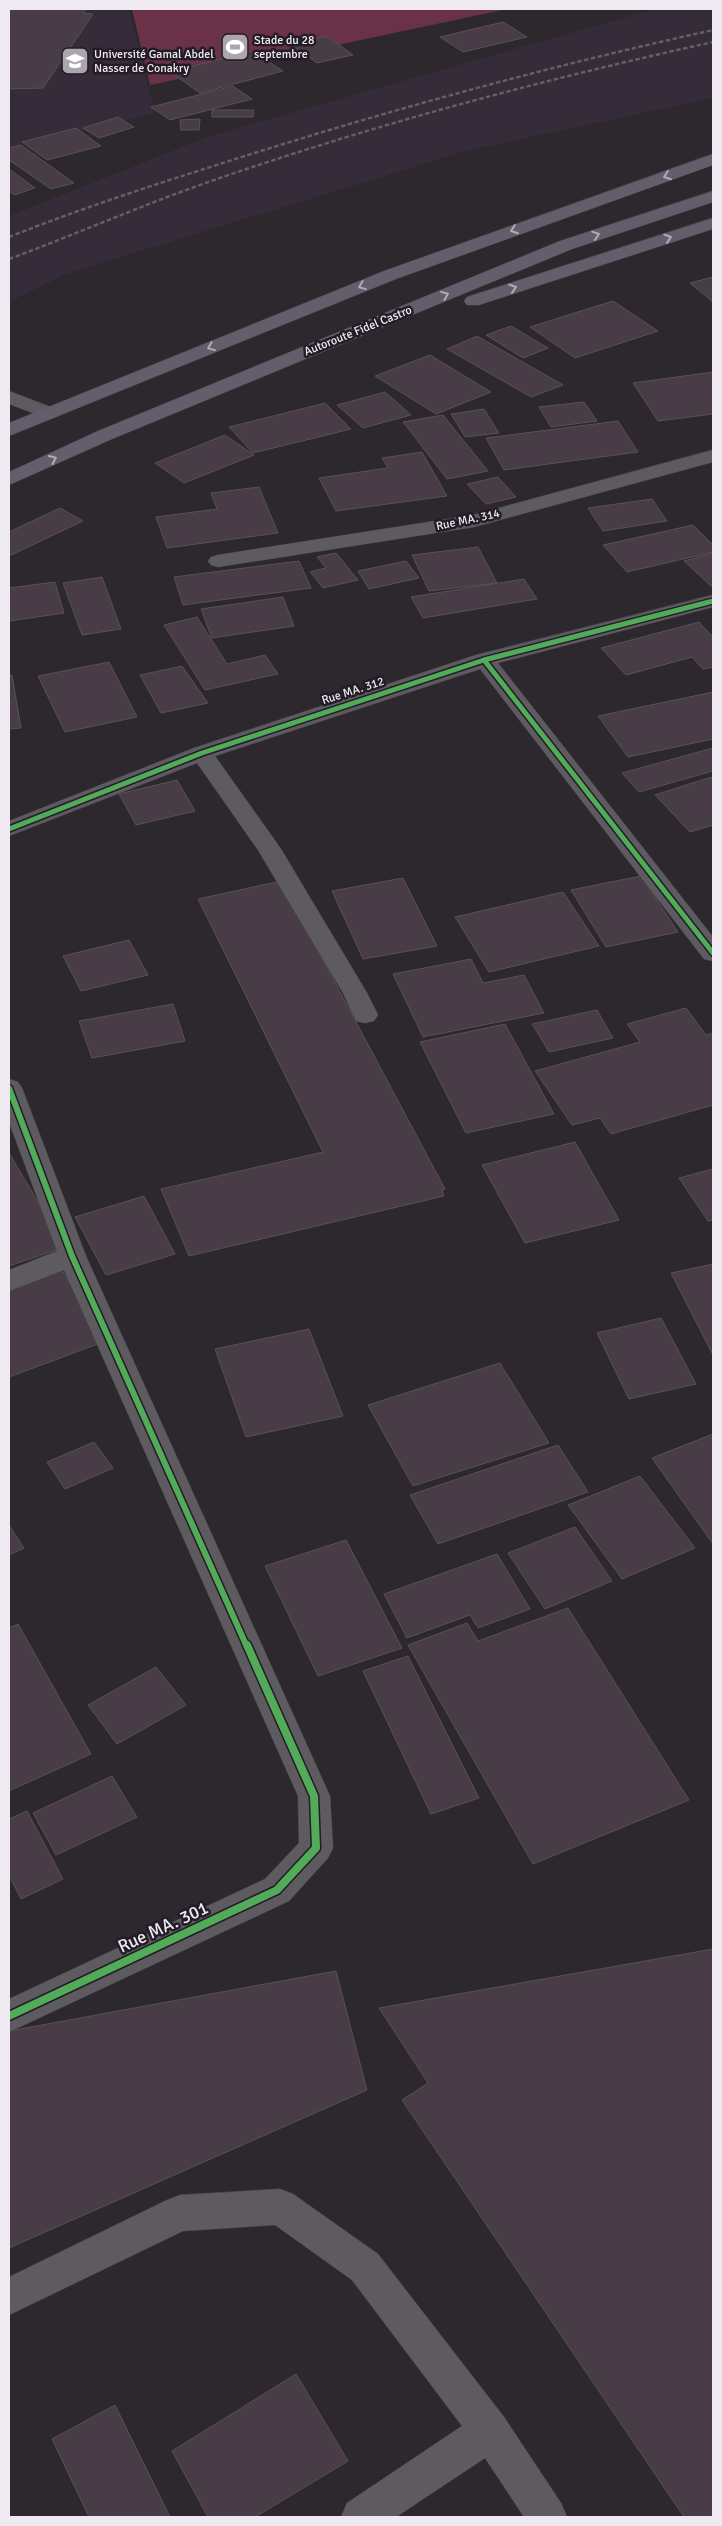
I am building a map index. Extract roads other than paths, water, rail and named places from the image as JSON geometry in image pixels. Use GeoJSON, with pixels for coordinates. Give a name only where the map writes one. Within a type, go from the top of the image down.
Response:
{"type":"FeatureCollection","features":[{"type":"Feature","properties":{"kind":"highway"},"geometry":{"type":"LineString","coordinates":[[9,430],[390,274],[713,159]]}},
{"type":"Feature","properties":{"kind":"highway","name":"Autoroute Fidel Castro"},"geometry":{"type":"LineString","coordinates":[[9,479],[105,435],[566,245],[713,196]]}},
{"type":"Feature","properties":{"kind":"highway"},"geometry":{"type":"LineString","coordinates":[[105,435],[239,382],[404,324],[713,223]]}},
{"type":"Feature","properties":{"kind":"street"},"geometry":{"type":"LineString","coordinates":[[9,397],[49,413]]}},
{"type":"Feature","properties":{"kind":"street","name":"Rue MA. 314"},"geometry":{"type":"LineString","coordinates":[[218,561],[474,522],[713,456]]}},
{"type":"Feature","properties":{"kind":"street","name":"Rue MA. 312"},"geometry":{"type":"LineString","coordinates":[[9,829],[202,753],[484,660],[713,601]]}},
{"type":"Feature","properties":{"kind":"street"},"geometry":{"type":"LineString","coordinates":[[484,660],[713,953]]}},
{"type":"Feature","properties":{"kind":"street"},"geometry":{"type":"LineString","coordinates":[[202,753],[269,849],[355,993],[365,1016]]}},
{"type":"Feature","properties":{"kind":"street"},"geometry":{"type":"LineString","coordinates":[[9,1088],[72,1256],[9,1280]]}},
{"type":"Feature","properties":{"kind":"street","name":"Rue MA. 301"},"geometry":{"type":"LineString","coordinates":[[9,2016],[277,1890],[316,1848],[314,1796],[72,1256]]}},
{"type":"Feature","properties":{"kind":"street"},"geometry":{"type":"LineString","coordinates":[[9,2296],[180,2213],[280,2208],[366,2267],[490,2431],[547,2517]]}},
{"type":"Feature","properties":{"kind":"street"},"geometry":{"type":"LineString","coordinates":[[361,2517],[490,2431]]}},
{"type":"Feature","properties":{"kind":"railway"},"geometry":{"type":"LineString","coordinates":[[9,237],[156,184],[361,121],[536,72],[713,30]]}},
{"type":"Feature","properties":{"kind":"railway"},"geometry":{"type":"LineString","coordinates":[[9,259],[191,188],[340,139],[464,103],[588,71],[713,42]]}},
{"type":"Feature","properties":{"kind":"place","name":"Stade du 28 septembre"},"geometry":{"type":"Point","coordinates":[235,47]}},
{"type":"Feature","properties":{"kind":"place","name":"Université Gamal Abdel Nasser de Conakry"},"geometry":{"type":"Point","coordinates":[75,61]}}]}
